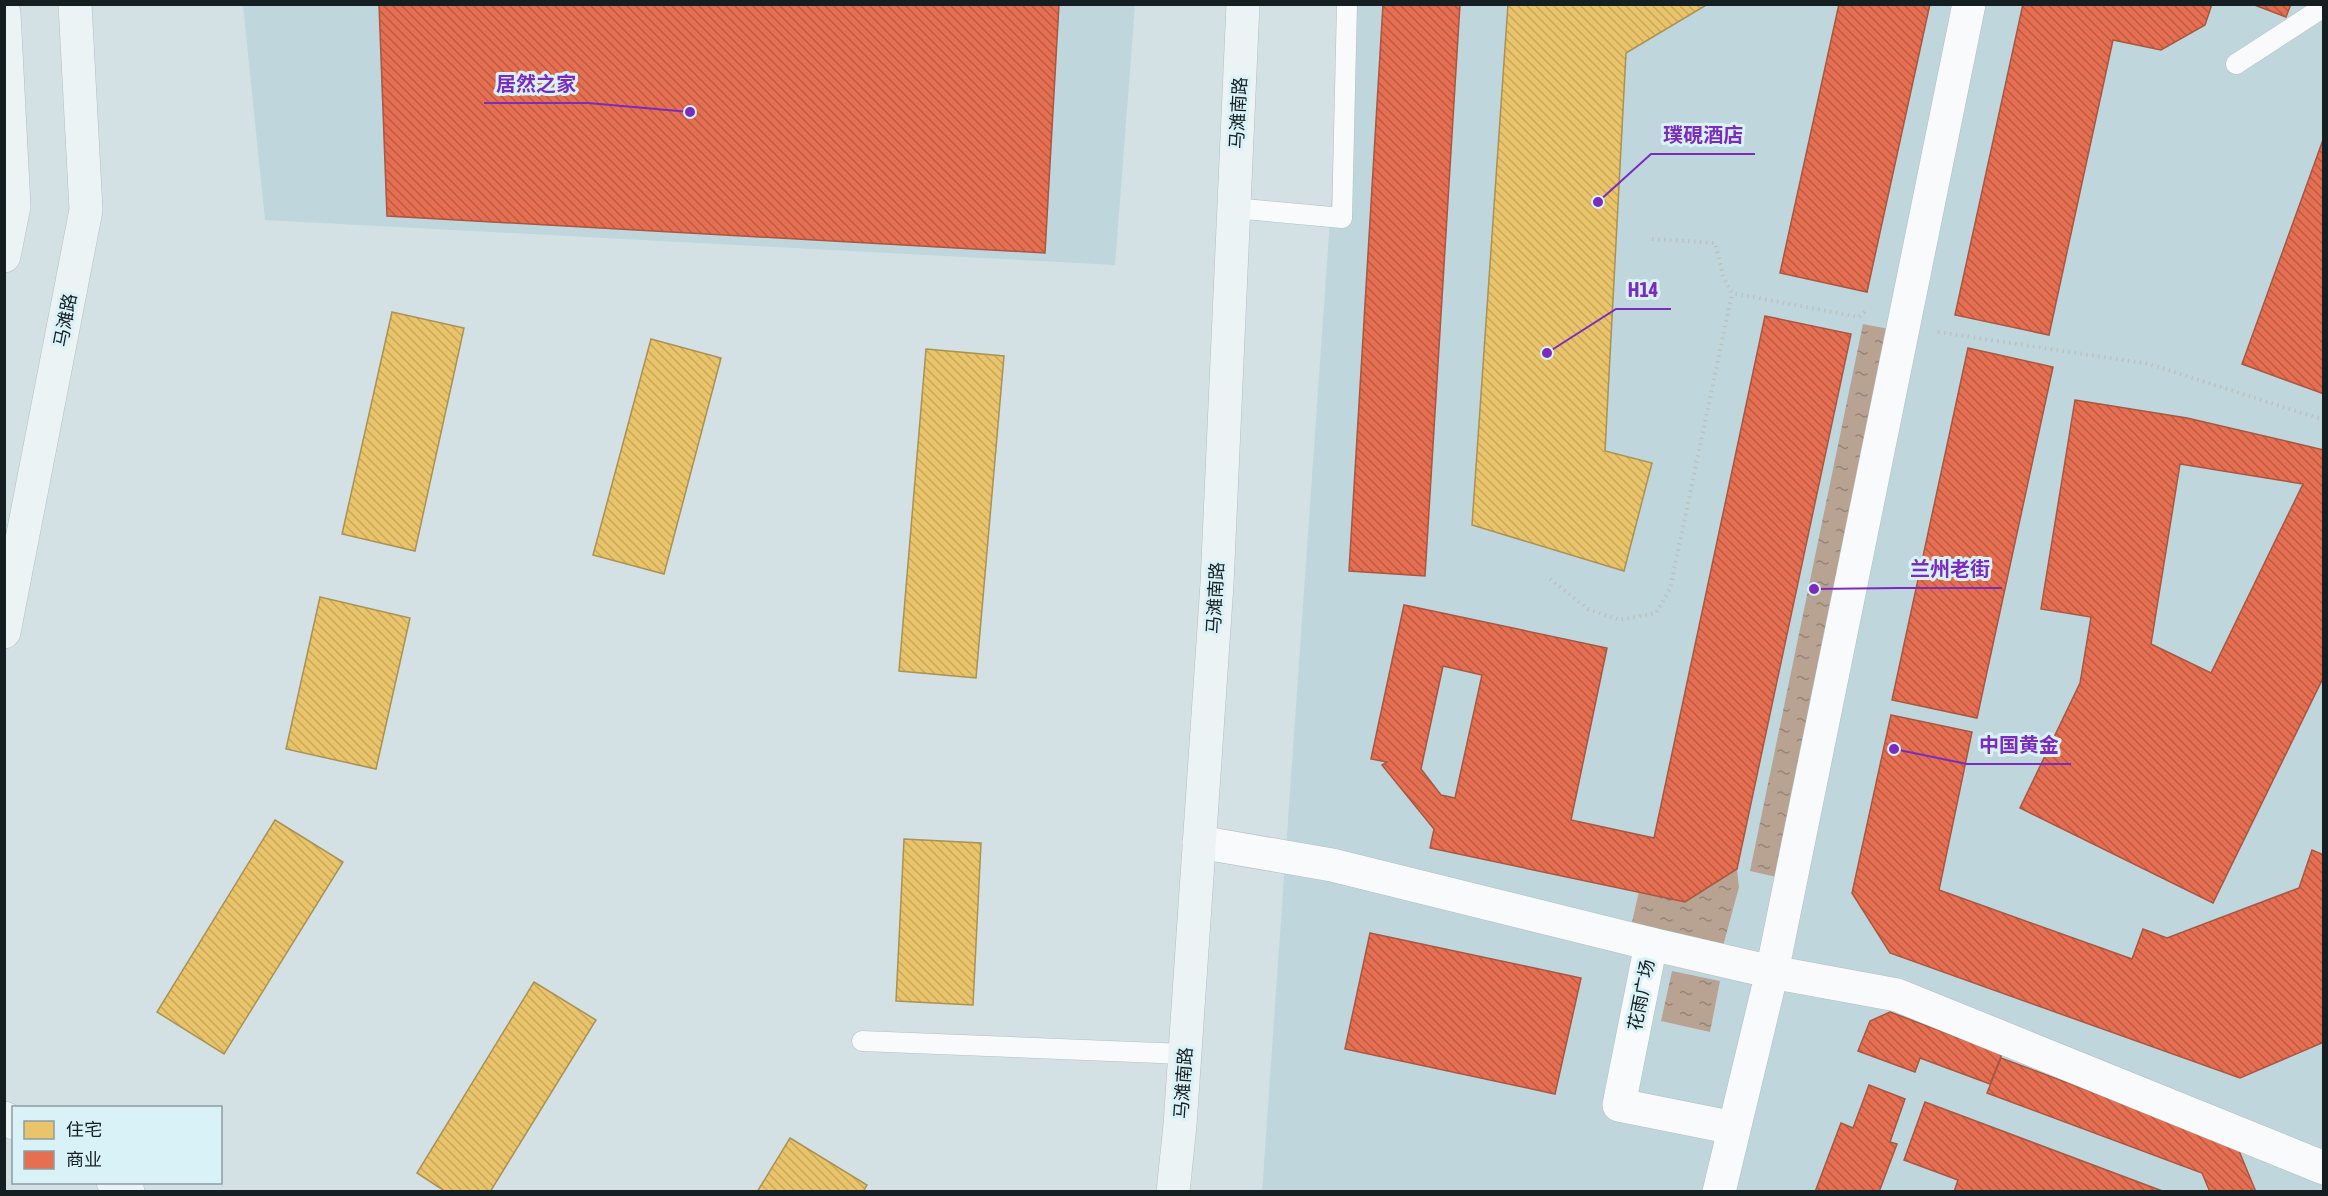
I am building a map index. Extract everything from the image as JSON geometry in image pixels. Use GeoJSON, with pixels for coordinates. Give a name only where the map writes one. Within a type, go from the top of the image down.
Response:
{"type":"FeatureCollection","features":[{"type":"Feature","properties":{"kind":"main road","name":"马滩路"},"geometry":{"type":"LineString","coordinates":[[4,632],[86,210],[75,4]]}},
{"type":"Feature","properties":{"kind":"main road","name":"马滩南路"},"geometry":{"type":"LineString","coordinates":[[1173,1191],[1180,1125],[1217,584],[1243,4]]}},
{"type":"Feature","properties":{"kind":"main road"},"geometry":{"type":"LineString","coordinates":[[4,13],[14,206],[4,256]]}},
{"type":"Feature","properties":{"kind":"street"},"geometry":{"type":"LineString","coordinates":[[1719,1191],[1772,972],[1969,4]]}},
{"type":"Feature","properties":{"kind":"street"},"geometry":{"type":"LineString","coordinates":[[1199,842],[1332,865],[1651,944]]}},
{"type":"Feature","properties":{"kind":"street","name":"花雨广场"},"geometry":{"type":"LineString","coordinates":[[1734,1128],[1619,1106],[1651,944],[1772,972],[1897,994],[2324,1168]]}},
{"type":"Feature","properties":{"kind":"street"},"geometry":{"type":"LineString","coordinates":[[2318,1191],[2324,1179]]}},
{"type":"Feature","properties":{"kind":"lane"},"geometry":{"type":"LineString","coordinates":[[1233,208],[1342,218],[1347,4]]}},
{"type":"Feature","properties":{"kind":"lane"},"geometry":{"type":"LineString","coordinates":[[2236,64],[2316,12],[2322,4]]}},
{"type":"Feature","properties":{"kind":"lane"},"geometry":{"type":"LineString","coordinates":[[862,1041],[1185,1054]]}},
{"type":"Feature","properties":{"kind":"path"},"geometry":{"type":"LineString","coordinates":[[1550,579],[1588,609],[1618,620],[1656,613],[1670,589],[1732,293],[1724,279],[1715,243],[1652,239]]}},
{"type":"Feature","properties":{"kind":"path"},"geometry":{"type":"LineString","coordinates":[[1732,293],[1859,317],[1874,304],[1908,306],[1937,332],[2149,364],[2324,420]]}},
{"type":"Feature","properties":{"kind":"shaded area"},"geometry":{"type":"Polygon","coordinates":[[[243,5],[1135,5],[1115,265],[265,220],[243,5]]]}},
{"type":"Feature","properties":{"kind":"shaded area"},"geometry":{"type":"Polygon","coordinates":[[[1345,5],[2323,5],[2323,1191],[1262,1192],[1345,5]]]}},
{"type":"Feature","properties":{"kind":"water"},"geometry":{"type":"Polygon","coordinates":[[[1863,324],[1894,330],[1781,878],[1750,871],[1863,324]]]}},
{"type":"Feature","properties":{"kind":"water"},"geometry":{"type":"Polygon","coordinates":[[[1737,869],[1739,887],[1722,950],[1630,931],[1639,891],[1685,902],[1737,869]]]}},
{"type":"Feature","properties":{"kind":"water"},"geometry":{"type":"Polygon","coordinates":[[[1672,971],[1720,981],[1710,1032],[1661,1021],[1672,971]]]}},
{"type":"Feature","properties":{"kind":"building: 住宅"},"geometry":{"type":"Polygon","coordinates":[[[1508,4],[1708,4],[1626,53],[1605,451],[1652,463],[1624,571],[1472,525],[1508,4]]]}},
{"type":"Feature","properties":{"kind":"building: 住宅"},"geometry":{"type":"Polygon","coordinates":[[[392,312],[464,328],[415,551],[342,534],[392,312]]]}},
{"type":"Feature","properties":{"kind":"building: 住宅"},"geometry":{"type":"Polygon","coordinates":[[[651,339],[721,358],[664,574],[593,555],[651,339]]]}},
{"type":"Feature","properties":{"kind":"building: 住宅"},"geometry":{"type":"Polygon","coordinates":[[[926,349],[1004,356],[976,678],[899,671],[926,349]]]}},
{"type":"Feature","properties":{"kind":"building: 住宅"},"geometry":{"type":"Polygon","coordinates":[[[320,597],[410,618],[376,769],[286,749],[320,597]]]}},
{"type":"Feature","properties":{"kind":"building: 住宅"},"geometry":{"type":"Polygon","coordinates":[[[275,820],[343,862],[224,1054],[157,1012],[275,820]]]}},
{"type":"Feature","properties":{"kind":"building: 住宅"},"geometry":{"type":"Polygon","coordinates":[[[904,839],[981,843],[973,1005],[896,1001],[904,839]]]}},
{"type":"Feature","properties":{"kind":"building: 住宅"},"geometry":{"type":"Polygon","coordinates":[[[534,982],[596,1020],[490,1192],[446,1192],[417,1173],[534,982]]]}},
{"type":"Feature","properties":{"kind":"building: 住宅"},"geometry":{"type":"Polygon","coordinates":[[[790,1138],[867,1185],[863,1192],[757,1192],[790,1138]]]}},
{"type":"Feature","properties":{"kind":"building: 商业"},"geometry":{"type":"Polygon","coordinates":[[[379,4],[1059,4],[1045,253],[387,216],[379,4]]]}},
{"type":"Feature","properties":{"kind":"building: 商业"},"geometry":{"type":"Polygon","coordinates":[[[1383,4],[1460,4],[1425,576],[1349,571],[1383,4]]]}},
{"type":"Feature","properties":{"kind":"building: 商业"},"geometry":{"type":"Polygon","coordinates":[[[1839,4],[1930,4],[1867,292],[1780,273],[1839,4]]]}},
{"type":"Feature","properties":{"kind":"building: 商业"},"geometry":{"type":"Polygon","coordinates":[[[2023,4],[2212,4],[2205,25],[2161,50],[2113,40],[2049,335],[1955,315],[2023,4]]]}},
{"type":"Feature","properties":{"kind":"building: 商业"},"geometry":{"type":"Polygon","coordinates":[[[2252,4],[2291,4],[2286,17],[2252,4]]]}},
{"type":"Feature","properties":{"kind":"building: 商业"},"geometry":{"type":"Polygon","coordinates":[[[2324,137],[2324,394],[2242,364],[2324,137]]]}},
{"type":"Feature","properties":{"kind":"building: 商业"},"geometry":{"type":"Polygon","coordinates":[[[1765,316],[1851,334],[1737,869],[1685,902],[1430,848],[1434,829],[1382,765],[1387,762],[1371,759],[1404,605],[1607,648],[1571,820],[1654,838],[1765,316]],[[1443,666],[1421,769],[1441,795],[1455,798],[1482,675],[1443,666]]]}},
{"type":"Feature","properties":{"kind":"building: 商业"},"geometry":{"type":"Polygon","coordinates":[[[1968,348],[2053,367],[1977,718],[1892,700],[1968,348]]]}},
{"type":"Feature","properties":{"kind":"building: 商业"},"geometry":{"type":"Polygon","coordinates":[[[2075,400],[2187,418],[2324,450],[2324,676],[2213,903],[2020,808],[2080,683],[2091,617],[2041,609],[2075,400]],[[2180,464],[2151,644],[2211,673],[2303,484],[2180,464]]]}},
{"type":"Feature","properties":{"kind":"building: 商业"},"geometry":{"type":"Polygon","coordinates":[[[1891,715],[1972,732],[1939,890],[2132,959],[2143,929],[2167,938],[2299,888],[2312,850],[2324,855],[2324,1042],[2240,1078],[1890,953],[1852,893],[1891,715]]]}},
{"type":"Feature","properties":{"kind":"building: 商业"},"geometry":{"type":"Polygon","coordinates":[[[1370,933],[1581,978],[1555,1094],[1345,1049],[1370,933]]]}},
{"type":"Feature","properties":{"kind":"building: 商业"},"geometry":{"type":"Polygon","coordinates":[[[1890,1012],[2002,1054],[1990,1084],[1920,1058],[1915,1072],[1858,1051],[1870,1021],[1890,1012]]]}},
{"type":"Feature","properties":{"kind":"building: 商业"},"geometry":{"type":"Polygon","coordinates":[[[2001,1058],[2237,1146],[2256,1192],[2210,1192],[2202,1173],[1987,1093],[2001,1058]]]}},
{"type":"Feature","properties":{"kind":"building: 商业"},"geometry":{"type":"Polygon","coordinates":[[[1869,1085],[1905,1099],[1890,1142],[1897,1144],[1879,1192],[1815,1192],[1841,1123],[1853,1128],[1869,1085]]]}},
{"type":"Feature","properties":{"kind":"building: 商业"},"geometry":{"type":"Polygon","coordinates":[[[1925,1102],[2165,1192],[1954,1192],[1958,1180],[1904,1160],[1925,1102]]]}},
{"type":"Feature","properties":{"kind":"place","name":"居然之家"},"geometry":{"type":"Point","coordinates":[690,112]}},
{"type":"Feature","properties":{"kind":"place","name":"璞硯酒店"},"geometry":{"type":"Point","coordinates":[1598,202]}},
{"type":"Feature","properties":{"kind":"place","name":"H14"},"geometry":{"type":"Point","coordinates":[1547,353]}},
{"type":"Feature","properties":{"kind":"place","name":"兰州老街"},"geometry":{"type":"Point","coordinates":[1814,589]}},
{"type":"Feature","properties":{"kind":"place","name":"中国黄金"},"geometry":{"type":"Point","coordinates":[1894,749]}}]}
